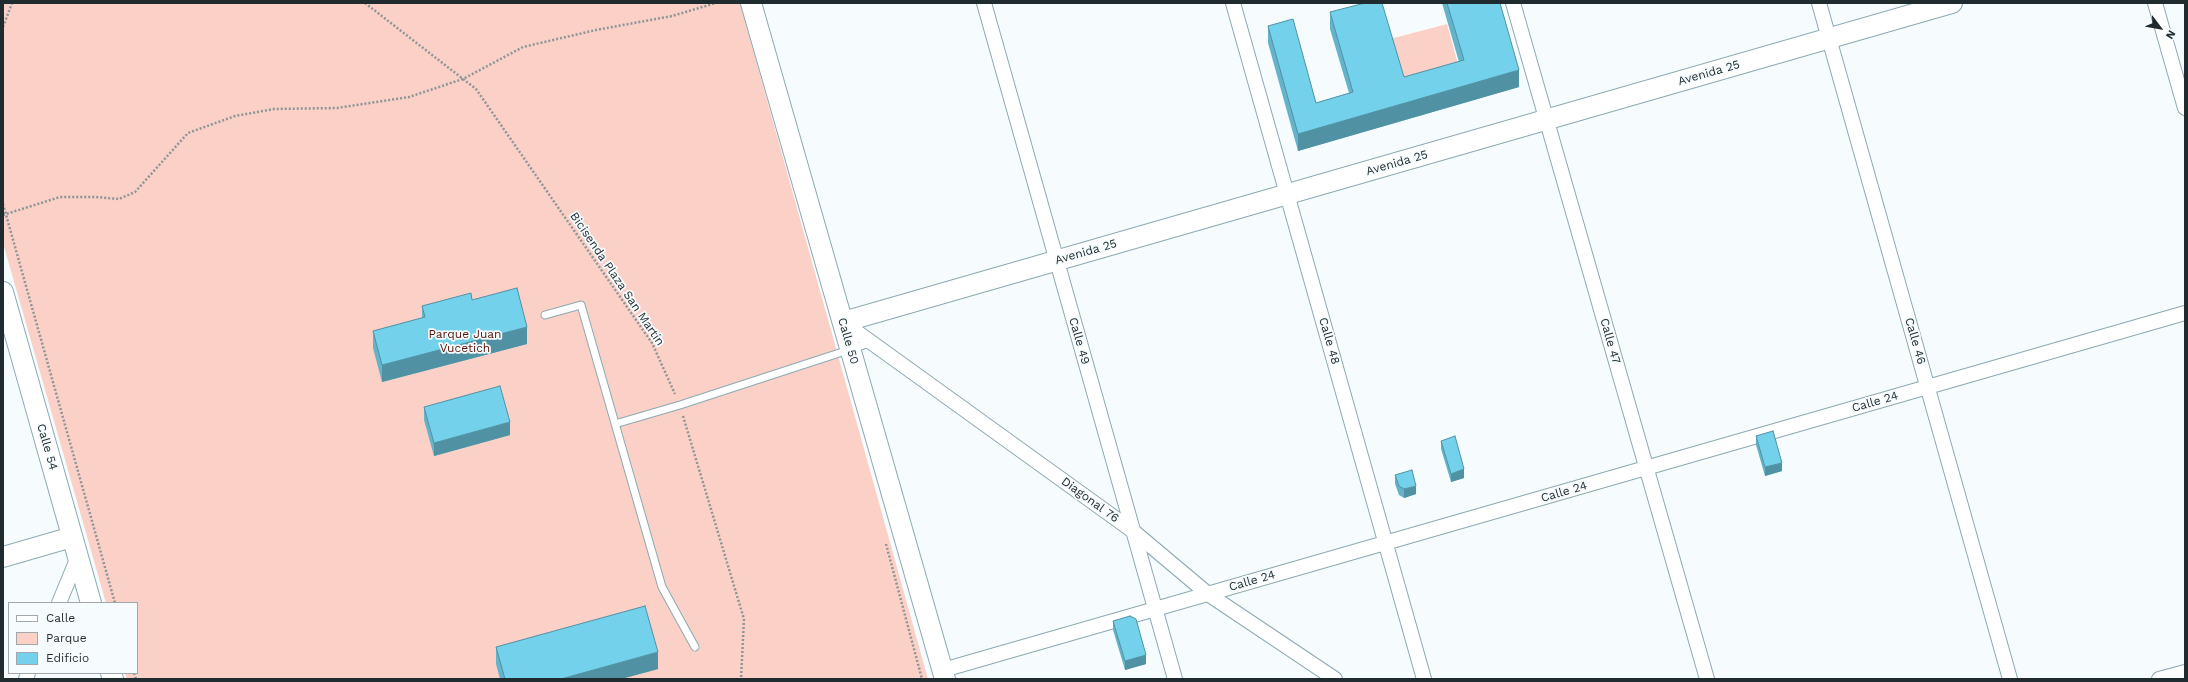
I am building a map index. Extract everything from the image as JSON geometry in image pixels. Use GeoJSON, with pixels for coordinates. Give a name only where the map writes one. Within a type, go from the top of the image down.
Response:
{"type":"FeatureCollection","features":[{"type":"Feature","properties":{"kind":"main road","name":"Calle 50"},"geometry":{"type":"LineString","coordinates":[[751,3],[944,675]]}},
{"type":"Feature","properties":{"kind":"main road","name":"Avenida 25"},"geometry":{"type":"LineString","coordinates":[[1828,33],[1915,3]]}},
{"type":"Feature","properties":{"kind":"main road","name":"Avenida 25"},"geometry":{"type":"LineString","coordinates":[[841,316],[1828,33],[1952,3]]}},
{"type":"Feature","properties":{"kind":"main road","name":"Calle 54"},"geometry":{"type":"LineString","coordinates":[[3,292],[91,602]]}},
{"type":"Feature","properties":{"kind":"main road"},"geometry":{"type":"LineString","coordinates":[[3,557],[72,537]]}},
{"type":"Feature","properties":{"kind":"street","name":"Calle 49"},"geometry":{"type":"LineString","coordinates":[[984,3],[1175,679]]}},
{"type":"Feature","properties":{"kind":"street","name":"Calle 48"},"geometry":{"type":"LineString","coordinates":[[1233,3],[1424,679]]}},
{"type":"Feature","properties":{"kind":"street","name":"Calle 47"},"geometry":{"type":"LineString","coordinates":[[1513,3],[1706,679]]}},
{"type":"Feature","properties":{"kind":"street","name":"Calle 46"},"geometry":{"type":"LineString","coordinates":[[1820,3],[2010,679]]}},
{"type":"Feature","properties":{"kind":"street"},"geometry":{"type":"LineString","coordinates":[[2155,3],[2185,108]]}},
{"type":"Feature","properties":{"kind":"street","name":"Calle 24"},"geometry":{"type":"LineString","coordinates":[[944,675],[1155,609],[2185,313]]}},
{"type":"Feature","properties":{"kind":"street","name":"Diagonal 76"},"geometry":{"type":"LineString","coordinates":[[841,316],[870,342],[1133,530],[1208,594],[1335,679]]}},
{"type":"Feature","properties":{"kind":"street"},"geometry":{"type":"LineString","coordinates":[[59,602],[78,557]]}},
{"type":"Feature","properties":{"kind":"street"},"geometry":{"type":"LineString","coordinates":[[2159,679],[2185,672]]}},
{"type":"Feature","properties":{"kind":"lane"},"geometry":{"type":"LineString","coordinates":[[545,315],[581,305],[662,587],[695,647]]}},
{"type":"Feature","properties":{"kind":"lane"},"geometry":{"type":"LineString","coordinates":[[615,424],[680,405],[870,342]]}},
{"type":"Feature","properties":{"kind":"path"},"geometry":{"type":"LineString","coordinates":[[3,26],[12,3]]}},
{"type":"Feature","properties":{"kind":"path","name":"Bicisenda Plaza San Martín"},"geometry":{"type":"LineString","coordinates":[[365,3],[476,89],[652,343],[680,405],[744,618],[741,679]]}},
{"type":"Feature","properties":{"kind":"path"},"geometry":{"type":"LineString","coordinates":[[4,215],[60,198],[96,197],[119,199],[135,192],[188,133],[235,116],[274,109],[337,108],[409,98],[463,79],[523,47],[596,30],[672,16],[716,3]]}},
{"type":"Feature","properties":{"kind":"path"},"geometry":{"type":"LineString","coordinates":[[3,204],[4,215],[115,602]]}},
{"type":"Feature","properties":{"kind":"green space","name":"Parque Juan Vucetich"},"geometry":{"type":"Polygon","coordinates":[[[3,3],[740,3],[928,679],[127,679],[125,674],[138,674],[138,602],[106,602],[3,243],[3,3]]]}},
{"type":"Feature","properties":{"kind":"green space"},"geometry":{"type":"Polygon","coordinates":[[[1447,24],[1461,75],[1405,91],[1390,39],[1447,24]]]}},
{"type":"Feature","properties":{"kind":"building"},"geometry":{"type":"Polygon","coordinates":[[[1365,3],[1382,3],[1404,77],[1464,60],[1447,3],[1500,3],[1519,70],[1298,134],[1268,26],[1293,19],[1316,103],[1353,92],[1330,12],[1365,3]]]}},
{"type":"Feature","properties":{"kind":"building"},"geometry":{"type":"Polygon","coordinates":[[[517,288],[527,327],[382,365],[373,331],[425,317],[422,306],[471,293],[472,300],[517,288]]]}},
{"type":"Feature","properties":{"kind":"building"},"geometry":{"type":"Polygon","coordinates":[[[500,386],[510,422],[434,443],[424,407],[500,386]]]}},
{"type":"Feature","properties":{"kind":"building"},"geometry":{"type":"Polygon","coordinates":[[[1773,431],[1782,463],[1765,467],[1756,436],[1773,431]]]}},
{"type":"Feature","properties":{"kind":"building"},"geometry":{"type":"Polygon","coordinates":[[[1455,436],[1464,469],[1451,474],[1441,441],[1455,436]]]}},
{"type":"Feature","properties":{"kind":"building"},"geometry":{"type":"Polygon","coordinates":[[[1412,470],[1416,486],[1404,489],[1399,486],[1395,475],[1412,470]]]}},
{"type":"Feature","properties":{"kind":"building"},"geometry":{"type":"Polygon","coordinates":[[[645,606],[658,652],[561,679],[505,679],[496,647],[645,606]]]}},
{"type":"Feature","properties":{"kind":"building"},"geometry":{"type":"Polygon","coordinates":[[[1130,616],[1136,619],[1146,655],[1125,661],[1113,621],[1130,616]]]}}]}
